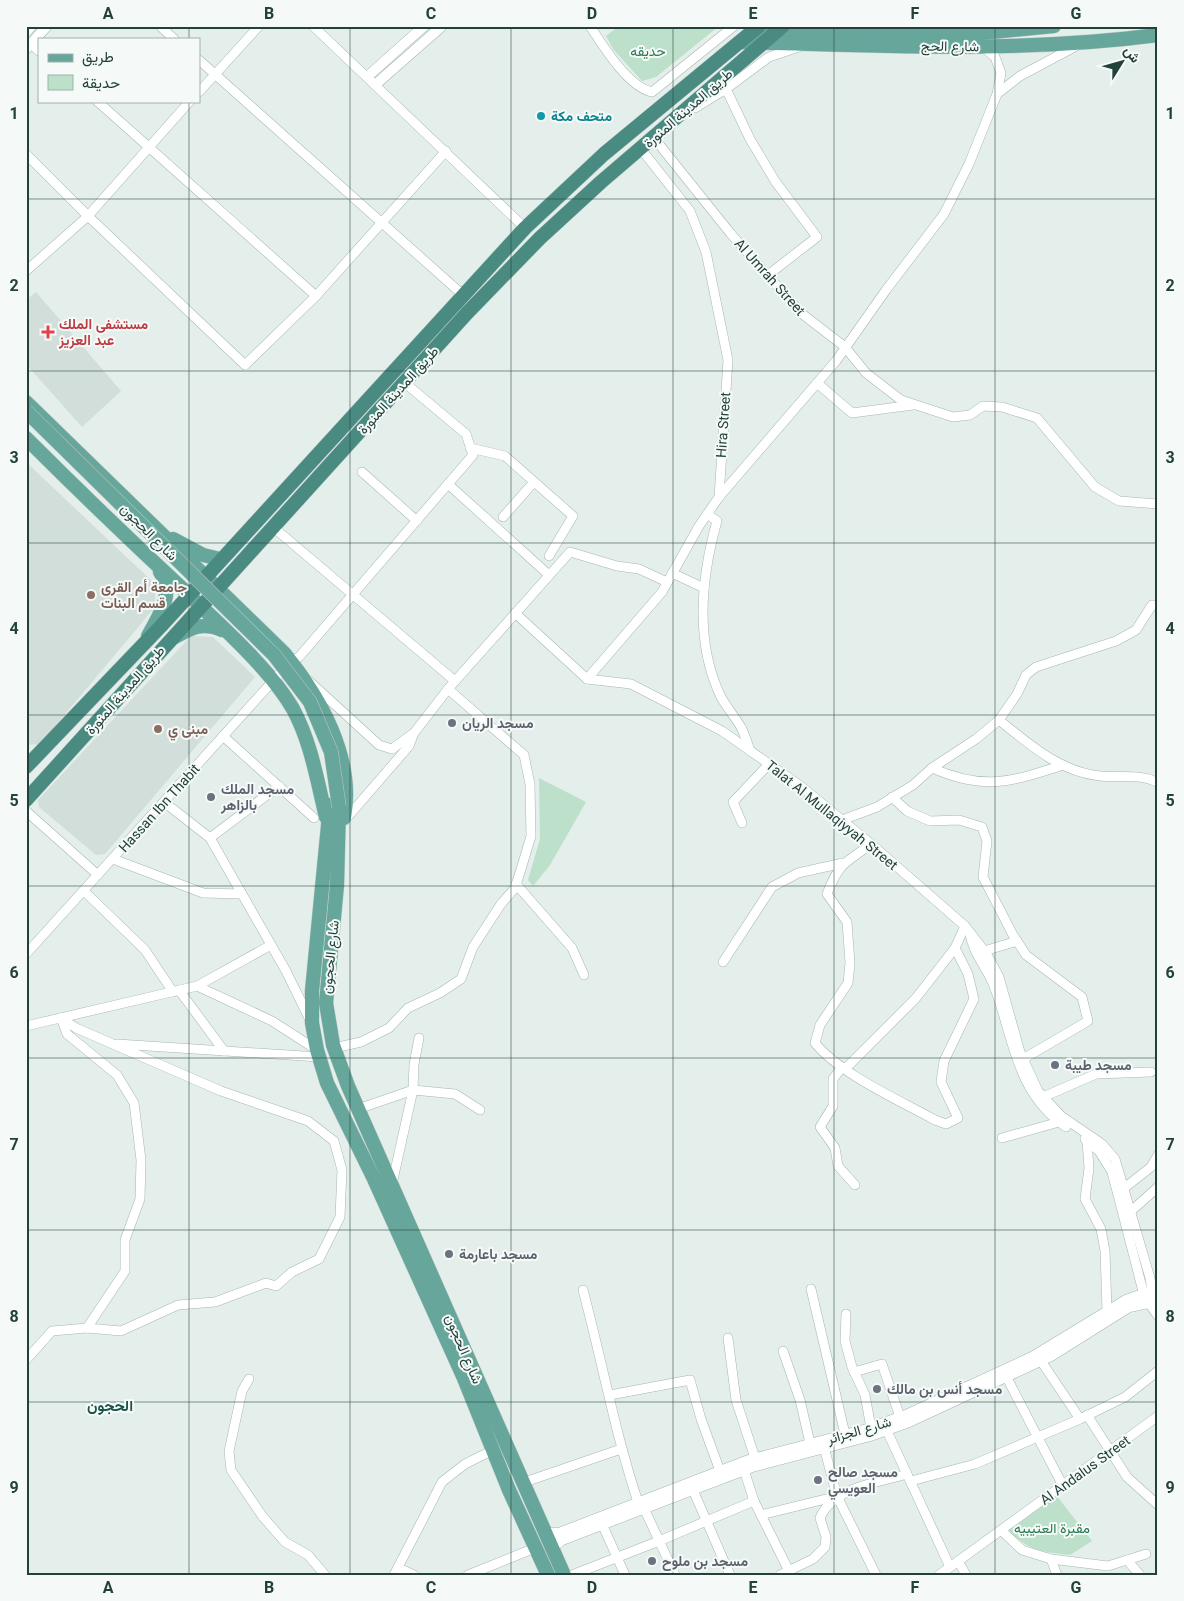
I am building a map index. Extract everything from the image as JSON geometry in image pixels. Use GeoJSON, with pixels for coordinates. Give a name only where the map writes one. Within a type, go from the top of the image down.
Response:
{"type":"FeatureCollection","features":[{"type":"Feature","properties":{"kind":"highway","name":"طريق المدينة المنورة"},"geometry":{"type":"LineString","coordinates":[[28,762],[145,641],[525,228],[604,154],[689,87],[757,28]]}},
{"type":"Feature","properties":{"kind":"highway","name":"طريق المدينة المنورة"},"geometry":{"type":"LineString","coordinates":[[26,800],[169,640],[202,607],[405,383],[466,313],[540,238],[780,28]]}},
{"type":"Feature","properties":{"kind":"highway","name":"طريق المدينة المنورة"},"geometry":{"type":"LineString","coordinates":[[26,792],[41,783]]}},
{"type":"Feature","properties":{"kind":"main road","name":"شارع الحج"},"geometry":{"type":"LineString","coordinates":[[757,28],[972,34],[1054,26]]}},
{"type":"Feature","properties":{"kind":"main road","name":"شارع الحج"},"geometry":{"type":"LineString","coordinates":[[741,42],[983,47],[1078,44],[1158,35]]}},
{"type":"Feature","properties":{"kind":"main road"},"geometry":{"type":"LineString","coordinates":[[26,402],[291,661],[305,678],[330,724],[346,778],[347,803],[338,851]]}},
{"type":"Feature","properties":{"kind":"main road","name":"شارع الحجون"},"geometry":{"type":"LineString","coordinates":[[26,411],[274,655],[310,702],[331,752],[338,851],[326,1003],[334,1048],[358,1108],[564,1575]]}},
{"type":"Feature","properties":{"kind":"main road","name":"شارع الحجون"},"geometry":{"type":"LineString","coordinates":[[26,422],[264,657],[300,703],[319,743],[334,806],[328,827],[312,991],[312,1022],[318,1054],[327,1082],[374,1179],[459,1368],[548,1575]]}},
{"type":"Feature","properties":{"kind":"main road"},"geometry":{"type":"LineString","coordinates":[[26,438],[202,607],[273,681],[292,708],[310,746],[328,827]]}},
{"type":"Feature","properties":{"kind":"main road"},"geometry":{"type":"LineString","coordinates":[[157,530],[203,556],[220,559]]}},
{"type":"Feature","properties":{"kind":"main road"},"geometry":{"type":"LineString","coordinates":[[145,641],[167,597],[166,579],[148,556]]}},
{"type":"Feature","properties":{"kind":"main road"},"geometry":{"type":"LineString","coordinates":[[169,640],[188,630],[208,624],[225,631]]}},
{"type":"Feature","properties":{"kind":"street"},"geometry":{"type":"LineString","coordinates":[[26,32],[31,26]]}},
{"type":"Feature","properties":{"kind":"street"},"geometry":{"type":"LineString","coordinates":[[39,38],[47,26]]}},
{"type":"Feature","properties":{"kind":"street"},"geometry":{"type":"LineString","coordinates":[[160,26],[173,38]]}},
{"type":"Feature","properties":{"kind":"street"},"geometry":{"type":"LineString","coordinates":[[200,91],[259,26]]}},
{"type":"Feature","properties":{"kind":"street"},"geometry":{"type":"LineString","coordinates":[[313,26],[368,76],[525,228]]}},
{"type":"Feature","properties":{"kind":"street"},"geometry":{"type":"LineString","coordinates":[[368,76],[424,26]]}},
{"type":"Feature","properties":{"kind":"street"},"geometry":{"type":"LineString","coordinates":[[376,84],[442,26]]}},
{"type":"Feature","properties":{"kind":"street"},"geometry":{"type":"LineString","coordinates":[[590,26],[610,56],[642,90],[652,92],[734,26]]}},
{"type":"Feature","properties":{"kind":"street"},"geometry":{"type":"LineString","coordinates":[[861,32],[876,26]]}},
{"type":"Feature","properties":{"kind":"street"},"geometry":{"type":"LineString","coordinates":[[673,121],[726,89],[769,56],[808,44]]}},
{"type":"Feature","properties":{"kind":"street"},"geometry":{"type":"LineString","coordinates":[[997,94],[1020,76],[1078,44]]}},
{"type":"Feature","properties":{"kind":"street"},"geometry":{"type":"LineString","coordinates":[[708,47],[712,67]]}},
{"type":"Feature","properties":{"kind":"street"},"geometry":{"type":"LineString","coordinates":[[515,613],[587,679],[662,592],[672,572],[719,497],[817,383],[944,214],[969,164],[997,94],[1001,73],[996,57],[983,47]]}},
{"type":"Feature","properties":{"kind":"street"},"geometry":{"type":"LineString","coordinates":[[200,61],[463,295]]}},
{"type":"Feature","properties":{"kind":"street"},"geometry":{"type":"LineString","coordinates":[[665,82],[689,87]]}},
{"type":"Feature","properties":{"kind":"street"},"geometry":{"type":"LineString","coordinates":[[726,89],[750,140],[775,181],[817,237],[768,275]]}},
{"type":"Feature","properties":{"kind":"street"},"geometry":{"type":"LineString","coordinates":[[98,102],[316,296]]}},
{"type":"Feature","properties":{"kind":"street"},"geometry":{"type":"LineString","coordinates":[[26,271],[88,216],[189,102]]}},
{"type":"Feature","properties":{"kind":"street","name":"Al Umrah Street"},"geometry":{"type":"LineString","coordinates":[[654,138],[731,234],[801,313],[845,347],[866,373],[901,400],[953,417],[970,415],[982,406],[1002,407],[1037,418],[1095,487],[1119,501],[1158,504]]}},
{"type":"Feature","properties":{"kind":"street","name":"Hira Street"},"geometry":{"type":"LineString","coordinates":[[641,149],[690,211],[706,252],[728,360],[719,497]]}},
{"type":"Feature","properties":{"kind":"street"},"geometry":{"type":"LineString","coordinates":[[26,154],[88,216],[245,365],[316,296],[446,151]]}},
{"type":"Feature","properties":{"kind":"street"},"geometry":{"type":"LineString","coordinates":[[405,383],[466,434],[470,448],[504,456],[573,516],[549,556]]}},
{"type":"Feature","properties":{"kind":"street"},"geometry":{"type":"LineString","coordinates":[[817,383],[852,413],[916,404]]}},
{"type":"Feature","properties":{"kind":"street","name":"Hassan Ibn Thabit"},"geometry":{"type":"LineString","coordinates":[[28,949],[84,891],[291,661],[299,657],[473,455],[470,448]]}},
{"type":"Feature","properties":{"kind":"street"},"geometry":{"type":"LineString","coordinates":[[362,472],[416,521]]}},
{"type":"Feature","properties":{"kind":"street"},"geometry":{"type":"LineString","coordinates":[[502,517],[534,482]]}},
{"type":"Feature","properties":{"kind":"street"},"geometry":{"type":"LineString","coordinates":[[448,484],[549,575]]}},
{"type":"Feature","properties":{"kind":"street"},"geometry":{"type":"LineString","coordinates":[[707,514],[717,521],[701,612],[704,636],[711,667],[721,697],[742,729],[750,751]]}},
{"type":"Feature","properties":{"kind":"street"},"geometry":{"type":"LineString","coordinates":[[274,527],[454,682]]}},
{"type":"Feature","properties":{"kind":"street"},"geometry":{"type":"LineString","coordinates":[[305,678],[379,745],[392,749],[414,732],[454,682],[570,552],[617,566],[639,569],[667,582]]}},
{"type":"Feature","properties":{"kind":"street"},"geometry":{"type":"LineString","coordinates":[[672,572],[704,588]]}},
{"type":"Feature","properties":{"kind":"street"},"geometry":{"type":"LineString","coordinates":[[842,820],[876,807],[913,785],[932,768],[956,753],[999,720],[1026,675],[1036,667],[1116,641],[1136,630],[1152,605],[1158,606]]}},
{"type":"Feature","properties":{"kind":"street","name":"Talat Al Mullaqiyyah Street"},"geometry":{"type":"LineString","coordinates":[[587,679],[631,684],[722,731],[842,820],[967,929],[984,951],[1004,990],[1023,1059],[1043,1097],[1061,1116],[1108,1149],[1117,1164],[1151,1298]]}},
{"type":"Feature","properties":{"kind":"street"},"geometry":{"type":"LineString","coordinates":[[334,1048],[361,1042],[389,1028],[408,1008],[440,993],[461,979],[473,947],[516,884],[531,836],[530,784],[524,755],[448,689]]}},
{"type":"Feature","properties":{"kind":"street"},"geometry":{"type":"LineString","coordinates":[[999,720],[1054,762],[1098,776],[1138,778],[1158,783]]}},
{"type":"Feature","properties":{"kind":"street"},"geometry":{"type":"LineString","coordinates":[[343,822],[409,746],[414,732]]}},
{"type":"Feature","properties":{"kind":"street"},"geometry":{"type":"LineString","coordinates":[[223,736],[314,818]]}},
{"type":"Feature","properties":{"kind":"street"},"geometry":{"type":"LineString","coordinates":[[742,823],[733,802],[769,764]]}},
{"type":"Feature","properties":{"kind":"street"},"geometry":{"type":"LineString","coordinates":[[932,768],[950,776],[978,782],[996,783],[1027,777],[1063,765]]}},
{"type":"Feature","properties":{"kind":"street"},"geometry":{"type":"LineString","coordinates":[[210,838],[279,786]]}},
{"type":"Feature","properties":{"kind":"street"},"geometry":{"type":"LineString","coordinates":[[892,797],[907,810],[930,821],[960,820],[982,827],[988,841],[983,877],[1017,941],[1026,956],[1082,997],[1088,1021],[1023,1059]]}},
{"type":"Feature","properties":{"kind":"street"},"geometry":{"type":"LineString","coordinates":[[164,802],[210,838],[312,1022]]}},
{"type":"Feature","properties":{"kind":"street"},"geometry":{"type":"LineString","coordinates":[[26,811],[98,875]]}},
{"type":"Feature","properties":{"kind":"street"},"geometry":{"type":"LineString","coordinates":[[723,962],[772,887],[798,872],[843,863],[871,844]]}},
{"type":"Feature","properties":{"kind":"street"},"geometry":{"type":"LineString","coordinates":[[112,859],[203,893],[242,894]]}},
{"type":"Feature","properties":{"kind":"street"},"geometry":{"type":"LineString","coordinates":[[843,863],[833,879],[827,894],[847,922],[849,932],[848,983],[820,1025],[815,1043],[824,1054],[844,1068],[935,1120],[946,1124],[958,1118],[941,1082],[944,1061],[974,999],[968,974],[955,948]]}},
{"type":"Feature","properties":{"kind":"street"},"geometry":{"type":"LineString","coordinates":[[516,884],[572,948],[584,975]]}},
{"type":"Feature","properties":{"kind":"street"},"geometry":{"type":"LineString","coordinates":[[84,891],[145,950],[224,1050]]}},
{"type":"Feature","properties":{"kind":"street"},"geometry":{"type":"LineString","coordinates":[[855,1185],[838,1166],[835,1148],[820,1127],[833,1106],[834,1094],[832,1083],[844,1068],[916,998],[955,948],[967,929]]}},
{"type":"Feature","properties":{"kind":"street","name":"Talat Al Mullaqiyyah Street"},"geometry":{"type":"LineString","coordinates":[[967,929],[975,950],[995,988],[1012,1047],[1024,1078],[1040,1106],[1087,1141],[1104,1157],[1112,1172],[1151,1298]]}},
{"type":"Feature","properties":{"kind":"street"},"geometry":{"type":"LineString","coordinates":[[984,951],[1017,941]]}},
{"type":"Feature","properties":{"kind":"street"},"geometry":{"type":"LineString","coordinates":[[26,1026],[198,986],[271,945]]}},
{"type":"Feature","properties":{"kind":"street"},"geometry":{"type":"LineString","coordinates":[[198,986],[264,1017],[318,1054]]}},
{"type":"Feature","properties":{"kind":"street"},"geometry":{"type":"LineString","coordinates":[[26,1360],[52,1331],[87,1328],[121,1331],[178,1305],[215,1302],[266,1283],[276,1286],[292,1272],[319,1259],[340,1217],[342,1170],[334,1141],[308,1121],[221,1091],[76,1028],[61,1018]]}},
{"type":"Feature","properties":{"kind":"street"},"geometry":{"type":"LineString","coordinates":[[61,1018],[68,1034],[117,1075],[134,1103],[141,1160],[140,1200],[125,1240],[125,1271],[87,1328]]}},
{"type":"Feature","properties":{"kind":"street"},"geometry":{"type":"LineString","coordinates":[[392,1184],[413,1090],[414,1064],[419,1038]]}},
{"type":"Feature","properties":{"kind":"street"},"geometry":{"type":"LineString","coordinates":[[111,1043],[318,1054]]}},
{"type":"Feature","properties":{"kind":"street"},"geometry":{"type":"LineString","coordinates":[[1043,1097],[1096,1074],[1151,1072]]}},
{"type":"Feature","properties":{"kind":"street"},"geometry":{"type":"LineString","coordinates":[[358,1108],[413,1090],[455,1094],[480,1110]]}},
{"type":"Feature","properties":{"kind":"street"},"geometry":{"type":"LineString","coordinates":[[1002,1138],[1060,1122]]}},
{"type":"Feature","properties":{"kind":"street"},"geometry":{"type":"LineString","coordinates":[[1087,1141],[1089,1168],[1085,1199],[1101,1229],[1105,1251],[1104,1290],[1107,1311]]}},
{"type":"Feature","properties":{"kind":"street"},"geometry":{"type":"LineString","coordinates":[[1123,1189],[1151,1167],[1158,1155]]}},
{"type":"Feature","properties":{"kind":"street"},"geometry":{"type":"LineString","coordinates":[[1130,1212],[1158,1187]]}},
{"type":"Feature","properties":{"kind":"street"},"geometry":{"type":"LineString","coordinates":[[811,1289],[845,1434]]}},
{"type":"Feature","properties":{"kind":"street"},"geometry":{"type":"LineString","coordinates":[[583,1290],[610,1395],[621,1449],[641,1504],[675,1575]]}},
{"type":"Feature","properties":{"kind":"street"},"geometry":{"type":"LineString","coordinates":[[1151,1298],[1158,1316]]}},
{"type":"Feature","properties":{"kind":"street","name":"شارع الجزائر"},"geometry":{"type":"LineString","coordinates":[[545,1533],[557,1533],[641,1504],[755,1458],[871,1428],[900,1418],[1032,1357],[1126,1300],[1151,1298]]}},
{"type":"Feature","properties":{"kind":"street","name":"شارع الجزائر"},"geometry":{"type":"LineString","coordinates":[[552,1548],[559,1541],[602,1524],[641,1504],[693,1490],[744,1470],[887,1431],[1041,1361],[1130,1307],[1151,1298]]}},
{"type":"Feature","properties":{"kind":"street"},"geometry":{"type":"LineString","coordinates":[[846,1314],[846,1341],[854,1372],[864,1395],[871,1428]]}},
{"type":"Feature","properties":{"kind":"street"},"geometry":{"type":"LineString","coordinates":[[728,1338],[736,1400],[755,1458]]}},
{"type":"Feature","properties":{"kind":"street"},"geometry":{"type":"LineString","coordinates":[[783,1351],[800,1400],[810,1443]]}},
{"type":"Feature","properties":{"kind":"street"},"geometry":{"type":"LineString","coordinates":[[1041,1361],[1127,1477],[1158,1505]]}},
{"type":"Feature","properties":{"kind":"street"},"geometry":{"type":"LineString","coordinates":[[854,1372],[882,1364],[900,1418]]}},
{"type":"Feature","properties":{"kind":"street"},"geometry":{"type":"LineString","coordinates":[[761,1515],[909,1477],[975,1464],[1084,1417],[1125,1397],[1158,1371]]}},
{"type":"Feature","properties":{"kind":"street"},"geometry":{"type":"LineString","coordinates":[[1007,1378],[1022,1403],[1037,1437],[1063,1486]]}},
{"type":"Feature","properties":{"kind":"street"},"geometry":{"type":"LineString","coordinates":[[248,1379],[242,1391],[229,1451],[231,1470],[263,1517],[285,1542],[308,1555],[325,1575]]}},
{"type":"Feature","properties":{"kind":"street"},"geometry":{"type":"LineString","coordinates":[[610,1395],[690,1380],[700,1419],[720,1471]]}},
{"type":"Feature","properties":{"kind":"street","name":"Al Andalus Street"},"geometry":{"type":"LineString","coordinates":[[939,1575],[1110,1453],[1158,1416]]}},
{"type":"Feature","properties":{"kind":"street"},"geometry":{"type":"LineString","coordinates":[[887,1431],[950,1567]]}},
{"type":"Feature","properties":{"kind":"street"},"geometry":{"type":"LineString","coordinates":[[824,1448],[837,1496],[876,1575]]}},
{"type":"Feature","properties":{"kind":"street"},"geometry":{"type":"LineString","coordinates":[[522,1483],[621,1449]]}},
{"type":"Feature","properties":{"kind":"street"},"geometry":{"type":"LineString","coordinates":[[414,1575],[396,1572],[433,1496],[442,1482],[466,1464],[493,1450]]}},
{"type":"Feature","properties":{"kind":"street"},"geometry":{"type":"LineString","coordinates":[[744,1470],[754,1501],[787,1574],[813,1559],[825,1547],[826,1537],[820,1518],[824,1508],[837,1496]]}},
{"type":"Feature","properties":{"kind":"street"},"geometry":{"type":"LineString","coordinates":[[693,1490],[730,1575]]}},
{"type":"Feature","properties":{"kind":"street"},"geometry":{"type":"LineString","coordinates":[[572,1575],[618,1558],[754,1501]]}},
{"type":"Feature","properties":{"kind":"street"},"geometry":{"type":"LineString","coordinates":[[602,1524],[626,1575]]}},
{"type":"Feature","properties":{"kind":"street"},"geometry":{"type":"LineString","coordinates":[[1002,1531],[1022,1550],[1051,1560],[1108,1566],[1146,1554]]}},
{"type":"Feature","properties":{"kind":"street"},"geometry":{"type":"LineString","coordinates":[[468,1575],[536,1548]]}},
{"type":"Feature","properties":{"kind":"street"},"geometry":{"type":"LineString","coordinates":[[1051,1560],[1057,1575]]}},
{"type":"Feature","properties":{"kind":"street"},"geometry":{"type":"LineString","coordinates":[[1127,1560],[1140,1575]]}},
{"type":"Feature","properties":{"kind":"street"},"geometry":{"type":"LineString","coordinates":[[958,1561],[966,1575]]}},
{"type":"Feature","properties":{"kind":"street"},"geometry":{"type":"LineString","coordinates":[[1101,1565],[1109,1575]]}},
{"type":"Feature","properties":{"kind":"shaded area","name":"مستشفى الملك عبد العزيز"},"geometry":{"type":"Polygon","coordinates":[[[36,292],[121,391],[82,427],[26,364],[26,300],[36,292]]]}},
{"type":"Feature","properties":{"kind":"shaded area","name":"جامعة أم القرى قسم البنات"},"geometry":{"type":"Polygon","coordinates":[[[26,462],[155,584],[155,607],[40,744],[28,745],[26,462]]]}},
{"type":"Feature","properties":{"kind":"shaded area","name":"مبنى ي"},"geometry":{"type":"Polygon","coordinates":[[[191,636],[213,637],[255,677],[105,854],[96,855],[39,807],[38,800],[191,636]]]}},
{"type":"Feature","properties":{"kind":"green space","name":"حديقه"},"geometry":{"type":"Polygon","coordinates":[[[619,26],[719,26],[656,77],[642,81],[613,49],[606,36],[619,26]]]}},
{"type":"Feature","properties":{"kind":"green space"},"geometry":{"type":"Polygon","coordinates":[[[539,778],[586,802],[550,865],[533,886],[528,880],[540,839],[539,778]]]}},
{"type":"Feature","properties":{"kind":"green space","name":"مقبرة العتيبيه"},"geometry":{"type":"Polygon","coordinates":[[[1056,1495],[1092,1541],[1070,1555],[1052,1553],[1030,1547],[1008,1531],[1056,1495]]]}},
{"type":"Feature","properties":{"kind":"place","name":"متحف مكة"},"geometry":{"type":"Point","coordinates":[541,116]}},
{"type":"Feature","properties":{"kind":"place","name":"مستشفى الملك عبد العزيز"},"geometry":{"type":"Point","coordinates":[48,332]}},
{"type":"Feature","properties":{"kind":"place","name":"جامعة أم القرى قسم البنات"},"geometry":{"type":"Point","coordinates":[91,595]}},
{"type":"Feature","properties":{"kind":"place","name":"مسجد الريان"},"geometry":{"type":"Point","coordinates":[452,723]}},
{"type":"Feature","properties":{"kind":"place","name":"مبنى ي"},"geometry":{"type":"Point","coordinates":[158,729]}},
{"type":"Feature","properties":{"kind":"place","name":"مسجد الملك بالزاهر"},"geometry":{"type":"Point","coordinates":[211,797]}},
{"type":"Feature","properties":{"kind":"place","name":"مسجد طيبة"},"geometry":{"type":"Point","coordinates":[1055,1065]}},
{"type":"Feature","properties":{"kind":"place","name":"مسجد باعارمة"},"geometry":{"type":"Point","coordinates":[449,1254]}},
{"type":"Feature","properties":{"kind":"place","name":"مسجد أنس بن مالك"},"geometry":{"type":"Point","coordinates":[877,1389]}},
{"type":"Feature","properties":{"kind":"place","name":"مسجد صالح العويسي"},"geometry":{"type":"Point","coordinates":[818,1480]}},
{"type":"Feature","properties":{"kind":"place","name":"مسجد بن ملوح"},"geometry":{"type":"Point","coordinates":[652,1561]}},
{"type":"Feature","properties":{"kind":"district","name":"الحجون"},"geometry":{"type":"Point","coordinates":[110,1406]}}]}
